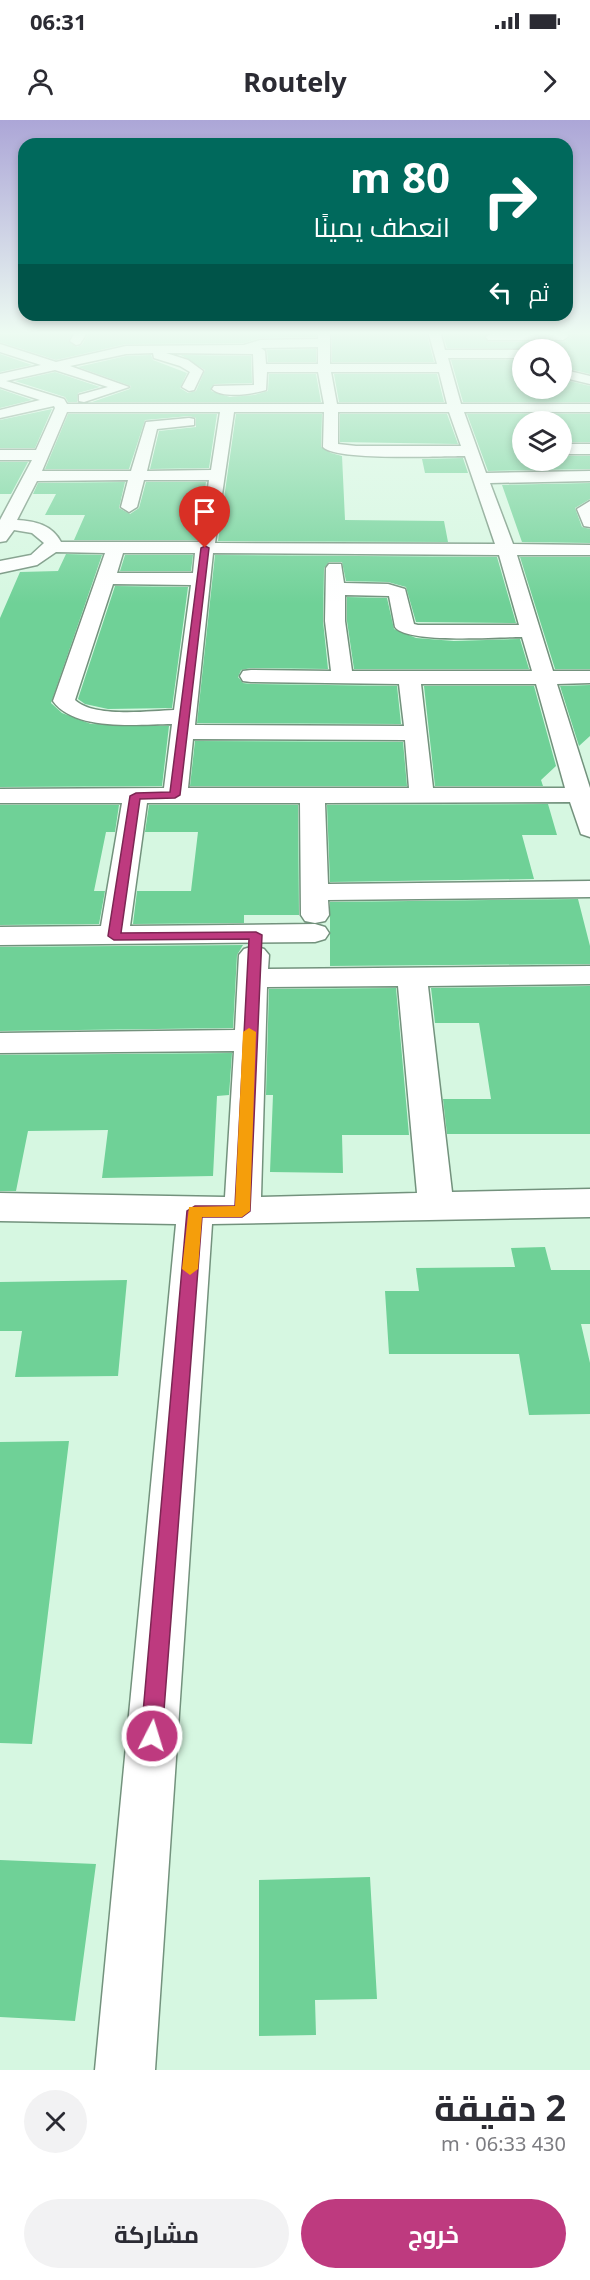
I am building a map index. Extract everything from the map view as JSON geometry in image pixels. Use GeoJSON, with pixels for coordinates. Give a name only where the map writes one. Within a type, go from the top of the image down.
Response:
{"type":"FeatureCollection","features":[{"type":"Feature","properties":{"kind":"street"},"geometry":{"type":"LineString","coordinates":[[54,422],[42,455],[2,529],[41,531],[52,543],[116,548],[206,544],[335,549],[590,541]]}},
{"type":"Feature","properties":{"kind":"street"},"geometry":{"type":"LineString","coordinates":[[129,507],[152,424],[169,422]]}},
{"type":"Feature","properties":{"kind":"street"},"geometry":{"type":"LineString","coordinates":[[175,795],[200,579],[226,422]]}},
{"type":"Feature","properties":{"kind":"street"},"geometry":{"type":"LineString","coordinates":[[331,422],[330,446],[333,448],[356,451],[470,451]]}},
{"type":"Feature","properties":{"kind":"street"},"geometry":{"type":"LineString","coordinates":[[460,422],[504,545],[585,795],[590,829]]}},
{"type":"Feature","properties":{"kind":"street"},"geometry":{"type":"LineString","coordinates":[[572,450],[590,449]]}},
{"type":"Feature","properties":{"kind":"street"},"geometry":{"type":"LineString","coordinates":[[0,454],[42,455]]}},
{"type":"Feature","properties":{"kind":"street"},"geometry":{"type":"LineString","coordinates":[[572,464],[582,476]]}},
{"type":"Feature","properties":{"kind":"street"},"geometry":{"type":"LineString","coordinates":[[31,476],[218,475]]}},
{"type":"Feature","properties":{"kind":"street"},"geometry":{"type":"LineString","coordinates":[[480,478],[582,476]]}},
{"type":"Feature","properties":{"kind":"street"},"geometry":{"type":"LineString","coordinates":[[590,506],[585,509],[590,522]]}},
{"type":"Feature","properties":{"kind":"street"},"geometry":{"type":"LineString","coordinates":[[52,543],[504,545],[590,550]]}},
{"type":"Feature","properties":{"kind":"street"},"geometry":{"type":"LineString","coordinates":[[0,567],[27,562],[47,552],[52,543]]}},
{"type":"Feature","properties":{"kind":"street"},"geometry":{"type":"LineString","coordinates":[[116,548],[64,698],[67,707],[88,716],[183,724],[416,733]]}},
{"type":"Feature","properties":{"kind":"street"},"geometry":{"type":"LineString","coordinates":[[335,549],[335,621],[342,677]]}},
{"type":"Feature","properties":{"kind":"street"},"geometry":{"type":"LineString","coordinates":[[106,578],[200,579]]}},
{"type":"Feature","properties":{"kind":"street"},"geometry":{"type":"LineString","coordinates":[[335,589],[388,590],[398,593],[405,627],[415,631],[531,632]]}},
{"type":"Feature","properties":{"kind":"street"},"geometry":{"type":"LineString","coordinates":[[251,676],[590,677]]}},
{"type":"Feature","properties":{"kind":"street"},"geometry":{"type":"LineString","coordinates":[[409,678],[422,795]]}},
{"type":"Feature","properties":{"kind":"street"},"geometry":{"type":"LineString","coordinates":[[0,796],[585,795]]}},
{"type":"Feature","properties":{"kind":"street"},"geometry":{"type":"LineString","coordinates":[[114,936],[136,796]]}},
{"type":"Feature","properties":{"kind":"street"},"geometry":{"type":"LineString","coordinates":[[312,797],[315,976]]}},
{"type":"Feature","properties":{"kind":"street"},"geometry":{"type":"LineString","coordinates":[[315,892],[590,889]]}},
{"type":"Feature","properties":{"kind":"street"},"geometry":{"type":"LineString","coordinates":[[0,936],[315,933]]}},
{"type":"Feature","properties":{"kind":"street"},"geometry":{"type":"LineString","coordinates":[[242,1211],[256,935]]}},
{"type":"Feature","properties":{"kind":"street"},"geometry":{"type":"LineString","coordinates":[[253,978],[590,975]]}},
{"type":"Feature","properties":{"kind":"street"},"geometry":{"type":"LineString","coordinates":[[412,976],[436,1208]]}},
{"type":"Feature","properties":{"kind":"street"},"geometry":{"type":"LineString","coordinates":[[0,1043],[249,1041]]}},
{"type":"Feature","properties":{"kind":"street"},"geometry":{"type":"LineString","coordinates":[[0,1207],[242,1211],[590,1203]]}},
{"type":"Feature","properties":{"kind":"street"},"geometry":{"type":"LineString","coordinates":[[125,2070],[195,1211]]}},
{"type":"Feature","properties":{"kind":"building"},"geometry":{"type":"Polygon","coordinates":[[[0,422],[46,422],[35,448],[0,448],[0,422]]]}},
{"type":"Feature","properties":{"kind":"building"},"geometry":{"type":"Polygon","coordinates":[[[65,422],[144,422],[129,469],[45,469],[65,422]]]}},
{"type":"Feature","properties":{"kind":"building"},"geometry":{"type":"Polygon","coordinates":[[[196,422],[216,422],[209,468],[150,469],[159,431],[196,427],[196,422]]]}},
{"type":"Feature","properties":{"kind":"building"},"geometry":{"type":"Polygon","coordinates":[[[235,422],[322,422],[321,447],[342,456],[345,520],[444,521],[448,542],[218,541],[235,422]]]}},
{"type":"Feature","properties":{"kind":"building"},"geometry":{"type":"Polygon","coordinates":[[[340,422],[450,422],[458,444],[340,442],[340,422]]]}},
{"type":"Feature","properties":{"kind":"building"},"geometry":{"type":"Polygon","coordinates":[[[470,422],[512,422],[512,471],[488,471],[470,422]]]}},
{"type":"Feature","properties":{"kind":"building"},"geometry":{"type":"Polygon","coordinates":[[[572,422],[590,422],[590,442],[572,442],[572,422]]]}},
{"type":"Feature","properties":{"kind":"building"},"geometry":{"type":"Polygon","coordinates":[[[572,456],[590,456],[590,469],[572,469],[572,456]]]}},
{"type":"Feature","properties":{"kind":"building"},"geometry":{"type":"Polygon","coordinates":[[[463,458],[468,473],[425,473],[422,459],[463,458]]]}},
{"type":"Feature","properties":{"kind":"building"},"geometry":{"type":"Polygon","coordinates":[[[0,462],[28,462],[11,494],[0,494],[0,462]]]}},
{"type":"Feature","properties":{"kind":"building"},"geometry":{"type":"Polygon","coordinates":[[[125,482],[119,508],[130,514],[139,508],[146,482],[206,482],[199,540],[74,540],[85,515],[45,515],[56,494],[33,494],[38,483],[125,482]]]}},
{"type":"Feature","properties":{"kind":"building"},"geometry":{"type":"Polygon","coordinates":[[[590,483],[590,499],[575,508],[582,527],[590,529],[590,543],[522,542],[502,485],[590,483]]]}},
{"type":"Feature","properties":{"kind":"building"},"geometry":{"type":"Polygon","coordinates":[[[66,554],[102,555],[51,703],[62,713],[91,724],[169,726],[162,786],[0,787],[0,618],[20,572],[58,571],[66,554]]]}},
{"type":"Feature","properties":{"kind":"building"},"geometry":{"type":"Polygon","coordinates":[[[125,555],[193,555],[191,571],[120,571],[125,555]]]}},
{"type":"Feature","properties":{"kind":"building"},"geometry":{"type":"Polygon","coordinates":[[[215,555],[497,557],[516,623],[416,622],[406,587],[388,582],[346,581],[342,562],[329,562],[324,568],[323,621],[328,669],[251,668],[241,670],[238,677],[243,683],[251,684],[397,686],[401,724],[197,723],[215,555]]]}},
{"type":"Feature","properties":{"kind":"building"},"geometry":{"type":"Polygon","coordinates":[[[520,557],[590,557],[590,669],[555,669],[520,557]]]}},
{"type":"Feature","properties":{"kind":"building"},"geometry":{"type":"Polygon","coordinates":[[[115,586],[188,587],[172,708],[108,709],[85,704],[78,699],[115,586]]]}},
{"type":"Feature","properties":{"kind":"building"},"geometry":{"type":"Polygon","coordinates":[[[347,597],[387,598],[394,629],[416,638],[454,641],[520,639],[529,669],[354,669],[347,621],[347,597]]]}},
{"type":"Feature","properties":{"kind":"building"},"geometry":{"type":"Polygon","coordinates":[[[590,685],[590,736],[579,746],[560,686],[590,685]]]}},
{"type":"Feature","properties":{"kind":"building"},"geometry":{"type":"Polygon","coordinates":[[[424,686],[534,686],[556,766],[541,780],[543,786],[435,786],[424,686]]]}},
{"type":"Feature","properties":{"kind":"building"},"geometry":{"type":"Polygon","coordinates":[[[195,741],[403,742],[407,786],[190,786],[195,741]]]}},
{"type":"Feature","properties":{"kind":"building"},"geometry":{"type":"Polygon","coordinates":[[[548,804],[557,835],[522,835],[534,879],[330,882],[327,805],[548,804]]]}},
{"type":"Feature","properties":{"kind":"building"},"geometry":{"type":"Polygon","coordinates":[[[0,805],[119,805],[115,832],[106,832],[94,891],[105,891],[99,924],[0,925],[0,805]]]}},
{"type":"Feature","properties":{"kind":"building"},"geometry":{"type":"Polygon","coordinates":[[[149,805],[298,805],[299,915],[244,915],[244,923],[133,924],[137,891],[191,891],[198,832],[145,832],[149,805]]]}},
{"type":"Feature","properties":{"kind":"building"},"geometry":{"type":"Polygon","coordinates":[[[578,899],[590,946],[590,964],[330,966],[330,902],[578,899]]]}},
{"type":"Feature","properties":{"kind":"building"},"geometry":{"type":"Polygon","coordinates":[[[243,945],[237,955],[233,1028],[0,1031],[0,947],[243,945]]]}},
{"type":"Feature","properties":{"kind":"building"},"geometry":{"type":"Polygon","coordinates":[[[590,986],[590,1134],[447,1134],[443,1099],[491,1099],[479,1023],[435,1023],[431,988],[590,986]]]}},
{"type":"Feature","properties":{"kind":"building"},"geometry":{"type":"Polygon","coordinates":[[[396,988],[409,1135],[342,1135],[343,1173],[270,1172],[273,1095],[266,1095],[269,989],[396,988]]]}},
{"type":"Feature","properties":{"kind":"building"},"geometry":{"type":"Polygon","coordinates":[[[232,1053],[229,1095],[217,1096],[213,1176],[102,1178],[108,1130],[28,1131],[16,1191],[0,1191],[0,1055],[232,1053]]]}},
{"type":"Feature","properties":{"kind":"building"},"geometry":{"type":"Polygon","coordinates":[[[545,1247],[551,1270],[590,1270],[590,1324],[581,1324],[590,1363],[590,1414],[529,1415],[519,1354],[389,1354],[385,1291],[419,1291],[416,1268],[515,1267],[511,1248],[545,1247]]]}},
{"type":"Feature","properties":{"kind":"building"},"geometry":{"type":"Polygon","coordinates":[[[127,1280],[118,1376],[15,1377],[22,1331],[0,1331],[0,1282],[127,1280]]]}},
{"type":"Feature","properties":{"kind":"building"},"geometry":{"type":"Polygon","coordinates":[[[69,1441],[32,1744],[0,1743],[0,1442],[69,1441]]]}},
{"type":"Feature","properties":{"kind":"building"},"geometry":{"type":"Polygon","coordinates":[[[0,1860],[96,1864],[75,2021],[0,2017],[0,1860]]]}},
{"type":"Feature","properties":{"kind":"building"},"geometry":{"type":"Polygon","coordinates":[[[370,1877],[377,1999],[315,2000],[316,2035],[259,2036],[259,1880],[370,1877]]]}},
{"type":"Feature","properties":{"kind":"slow traffic"},"geometry":{"type":"LineString","coordinates":[[190,1269],[195,1211],[242,1211],[249,1032]]}},
{"type":"Feature","properties":{"kind":"route"},"geometry":{"type":"LineString","coordinates":[[152,1736],[195,1211],[242,1211],[256,935],[114,936],[136,796],[175,795],[205,548]]}}]}
